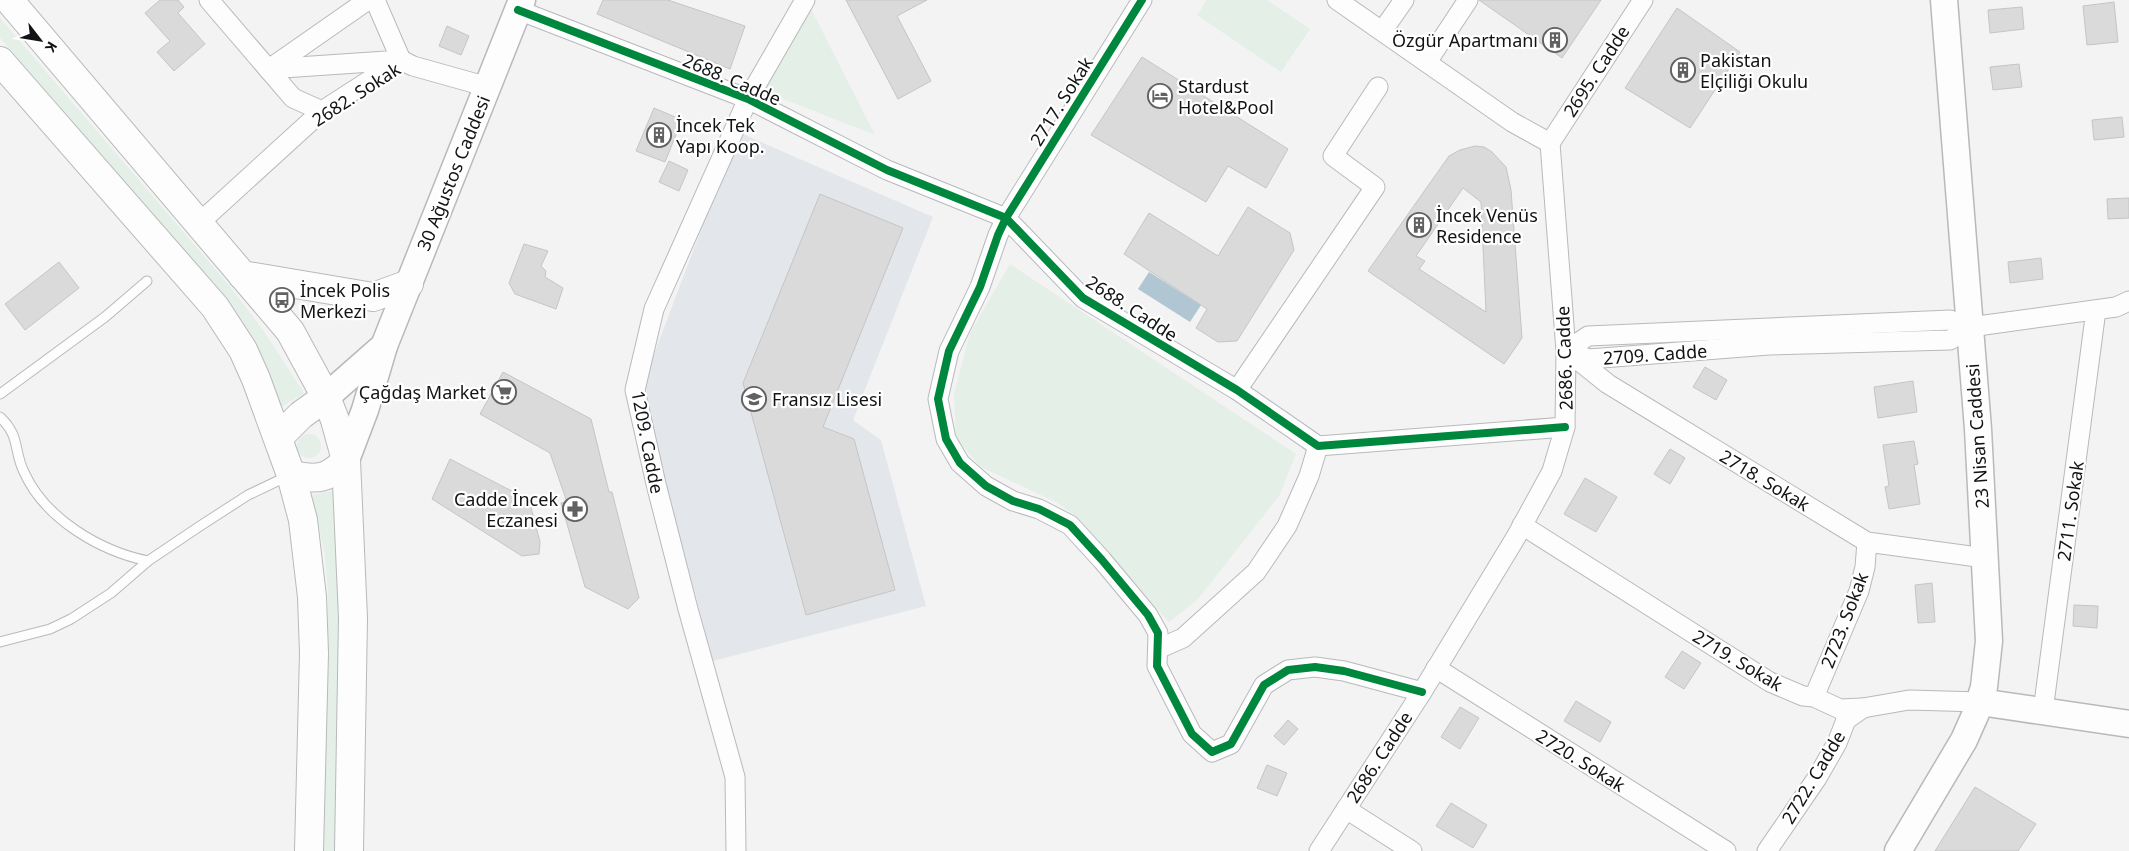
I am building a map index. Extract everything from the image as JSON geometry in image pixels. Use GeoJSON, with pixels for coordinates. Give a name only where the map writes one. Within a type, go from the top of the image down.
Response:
{"type":"FeatureCollection","features":[{"type":"Feature","properties":{"kind":"main road"},"geometry":{"type":"LineString","coordinates":[[9,0],[290,331],[326,398],[338,428],[346,460],[353,618],[348,851]]}},
{"type":"Feature","properties":{"kind":"main road","name":"23 Nisan Caddesi"},"geometry":{"type":"LineString","coordinates":[[1898,851],[1964,740],[1980,702],[1984,687],[1989,641],[1970,327],[1944,0]]}},
{"type":"Feature","properties":{"kind":"main road","name":"30 Ağustos Caddesi"},"geometry":{"type":"LineString","coordinates":[[346,460],[365,410],[384,346],[520,5]]}},
{"type":"Feature","properties":{"kind":"main road"},"geometry":{"type":"LineString","coordinates":[[0,61],[224,318],[249,363],[291,475],[302,515],[312,597],[314,653],[309,851]]}},
{"type":"Feature","properties":{"kind":"main road"},"geometry":{"type":"LineString","coordinates":[[242,275],[373,296],[409,284]]}},
{"type":"Feature","properties":{"kind":"main road","name":"30 Ağustos Caddesi"},"geometry":{"type":"LineString","coordinates":[[326,398],[384,346]]}},
{"type":"Feature","properties":{"kind":"main road"},"geometry":{"type":"LineString","coordinates":[[278,438],[301,415],[326,398]]}},
{"type":"Feature","properties":{"kind":"main road"},"geometry":{"type":"LineString","coordinates":[[291,475],[309,479],[321,478],[331,474],[346,460]]}},
{"type":"Feature","properties":{"kind":"main road"},"geometry":{"type":"LineString","coordinates":[[1980,702],[2129,724]]}},
{"type":"Feature","properties":{"kind":"street"},"geometry":{"type":"LineString","coordinates":[[209,0],[292,98],[322,111]]}},
{"type":"Feature","properties":{"kind":"street"},"geometry":{"type":"LineString","coordinates":[[268,69],[368,0]]}},
{"type":"Feature","properties":{"kind":"street"},"geometry":{"type":"LineString","coordinates":[[268,69],[400,60],[375,0]]}},
{"type":"Feature","properties":{"kind":"street","name":"1209. Cadde"},"geometry":{"type":"LineString","coordinates":[[736,851],[736,777],[688,609],[656,484],[635,390],[654,309],[748,99],[805,0]]}},
{"type":"Feature","properties":{"kind":"street","name":"2717. Sokak"},"geometry":{"type":"LineString","coordinates":[[1142,0],[1006,218],[998,234],[980,287],[949,351],[938,399],[946,439],[960,463],[986,486],[1013,501],[1038,509],[1070,525],[1148,615],[1158,633],[1157,666],[1192,734],[1212,752],[1231,744],[1264,686],[1288,670],[1315,667],[1344,672],[1422,692]]}},
{"type":"Feature","properties":{"kind":"street"},"geometry":{"type":"LineString","coordinates":[[1337,0],[1383,30],[1512,122],[1550,143]]}},
{"type":"Feature","properties":{"kind":"street"},"geometry":{"type":"LineString","coordinates":[[1383,30],[1404,0]]}},
{"type":"Feature","properties":{"kind":"street"},"geometry":{"type":"LineString","coordinates":[[1427,62],[1468,0]]}},
{"type":"Feature","properties":{"kind":"street","name":"2695. Cadde"},"geometry":{"type":"LineString","coordinates":[[1550,143],[1643,0]]}},
{"type":"Feature","properties":{"kind":"street","name":"2688. Cadde"},"geometry":{"type":"LineString","coordinates":[[520,5],[748,99],[887,170],[1006,218],[1083,298],[1237,390],[1318,446]]}},
{"type":"Feature","properties":{"kind":"street","name":"2682. Sokak"},"geometry":{"type":"LineString","coordinates":[[198,224],[322,111],[400,60],[413,66],[488,87]]}},
{"type":"Feature","properties":{"kind":"street"},"geometry":{"type":"LineString","coordinates":[[1237,390],[1375,187],[1333,156],[1378,87]]}},
{"type":"Feature","properties":{"kind":"street","name":"2686. Cadde"},"geometry":{"type":"LineString","coordinates":[[1319,851],[1422,692],[1522,525],[1552,470],[1565,427],[1566,351],[1550,143]]}},
{"type":"Feature","properties":{"kind":"street","name":"2709. Cadde"},"geometry":{"type":"LineString","coordinates":[[1566,351],[1590,359],[1769,345],[1950,340],[1970,327],[2116,307],[2129,301]]}},
{"type":"Feature","properties":{"kind":"street","name":"2711. Sokak"},"geometry":{"type":"LineString","coordinates":[[2044,711],[2096,310]]}},
{"type":"Feature","properties":{"kind":"street","name":"2718. Sokak"},"geometry":{"type":"LineString","coordinates":[[1566,351],[1608,384],[1867,542],[1984,558]]}},
{"type":"Feature","properties":{"kind":"street"},"geometry":{"type":"LineString","coordinates":[[1158,649],[1182,638],[1256,572],[1287,526],[1309,476],[1318,446],[1565,427]]}},
{"type":"Feature","properties":{"kind":"street","name":"2719. Sokak"},"geometry":{"type":"LineString","coordinates":[[1522,525],[1770,682],[1803,696],[1814,696],[1840,709],[1863,708],[1909,700],[1980,702]]}},
{"type":"Feature","properties":{"kind":"street","name":"2723. Sokak"},"geometry":{"type":"LineString","coordinates":[[1814,696],[1859,591],[1865,567],[1867,542]]}},
{"type":"Feature","properties":{"kind":"street","name":"2720. Sokak"},"geometry":{"type":"LineString","coordinates":[[1436,668],[1726,851]]}},
{"type":"Feature","properties":{"kind":"street","name":"2722. Cadde"},"geometry":{"type":"LineString","coordinates":[[1767,851],[1817,778],[1837,743],[1846,720],[1863,708]]}},
{"type":"Feature","properties":{"kind":"street"},"geometry":{"type":"LineString","coordinates":[[1346,809],[1412,851]]}},
{"type":"Feature","properties":{"kind":"lane"},"geometry":{"type":"LineString","coordinates":[[0,394],[105,317],[147,281]]}},
{"type":"Feature","properties":{"kind":"lane"},"geometry":{"type":"LineString","coordinates":[[0,417],[17,442],[19,461],[25,474],[36,493],[50,509],[99,545],[130,557],[148,561]]}},
{"type":"Feature","properties":{"kind":"lane"},"geometry":{"type":"LineString","coordinates":[[0,642],[50,629],[71,619],[111,594],[148,561],[248,495],[291,475]]}},
{"type":"Feature","properties":{"kind":"shaded area"},"geometry":{"type":"Polygon","coordinates":[[[1207,0],[1267,0],[1310,29],[1281,72],[1197,15],[1207,0]]]}},
{"type":"Feature","properties":{"kind":"shaded area"},"geometry":{"type":"Polygon","coordinates":[[[810,7],[875,135],[758,89],[810,7]]]}},
{"type":"Feature","properties":{"kind":"shaded area"},"geometry":{"type":"Polygon","coordinates":[[[0,18],[228,284],[263,330],[304,393],[281,407],[263,361],[230,305],[0,38],[0,18]]]}},
{"type":"Feature","properties":{"kind":"shaded area","name":"Fransız Lisesi"},"geometry":{"type":"Polygon","coordinates":[[[738,132],[933,217],[853,420],[881,440],[926,606],[713,661],[650,424],[645,378],[738,132]]]}},
{"type":"Feature","properties":{"kind":"shaded area"},"geometry":{"type":"Polygon","coordinates":[[[1010,264],[1296,454],[1279,496],[1198,599],[1169,622],[1078,518],[1056,502],[981,467],[956,439],[954,394],[970,333],[1010,264]]]}},
{"type":"Feature","properties":{"kind":"shaded area"},"geometry":{"type":"Polygon","coordinates":[[[309,434],[317,438],[321,446],[317,454],[309,458],[301,454],[297,446],[301,438],[309,434]]]}},
{"type":"Feature","properties":{"kind":"shaded area"},"geometry":{"type":"Polygon","coordinates":[[[334,490],[339,619],[336,851],[324,851],[328,593],[325,555],[312,495],[334,490]]]}},
{"type":"Feature","properties":{"kind":"water"},"geometry":{"type":"Polygon","coordinates":[[[1149,272],[1201,305],[1190,322],[1138,289],[1149,272]]]}},
{"type":"Feature","properties":{"kind":"building"},"geometry":{"type":"Polygon","coordinates":[[[160,0],[178,0],[184,7],[178,13],[205,44],[174,71],[157,52],[170,41],[145,13],[160,0]]]}},
{"type":"Feature","properties":{"kind":"building"},"geometry":{"type":"Polygon","coordinates":[[[603,0],[668,0],[745,26],[730,69],[597,14],[603,0]]]}},
{"type":"Feature","properties":{"kind":"building"},"geometry":{"type":"Polygon","coordinates":[[[846,0],[927,0],[897,16],[931,81],[898,99],[846,0]]]}},
{"type":"Feature","properties":{"kind":"building","name":"Özgür Apartmanı"},"geometry":{"type":"Polygon","coordinates":[[[1479,0],[1601,0],[1562,58],[1479,0]]]}},
{"type":"Feature","properties":{"kind":"building"},"geometry":{"type":"Polygon","coordinates":[[[2114,2],[2118,42],[2087,45],[2083,6],[2114,2]]]}},
{"type":"Feature","properties":{"kind":"building"},"geometry":{"type":"Polygon","coordinates":[[[2022,7],[2024,29],[1990,33],[1988,10],[2022,7]]]}},
{"type":"Feature","properties":{"kind":"building","name":"Pakistan Elçiliği Okulu"},"geometry":{"type":"Polygon","coordinates":[[[1677,8],[1740,52],[1690,128],[1625,88],[1677,8]]]}},
{"type":"Feature","properties":{"kind":"building"},"geometry":{"type":"Polygon","coordinates":[[[447,26],[469,36],[461,55],[439,46],[447,26]]]}},
{"type":"Feature","properties":{"kind":"building","name":"Stardust Hotel&Pool"},"geometry":{"type":"Polygon","coordinates":[[[1142,57],[1288,149],[1266,188],[1228,166],[1206,202],[1091,135],[1142,57]]]}},
{"type":"Feature","properties":{"kind":"building"},"geometry":{"type":"Polygon","coordinates":[[[2019,64],[2022,87],[1993,90],[1990,67],[2019,64]]]}},
{"type":"Feature","properties":{"kind":"building","name":"İncek Tek Yapı Koop."},"geometry":{"type":"Polygon","coordinates":[[[654,108],[682,120],[665,162],[636,151],[654,108]]]}},
{"type":"Feature","properties":{"kind":"building"},"geometry":{"type":"Polygon","coordinates":[[[2122,117],[2124,137],[2094,140],[2092,120],[2122,117]]]}},
{"type":"Feature","properties":{"kind":"building","name":"İncek Venüs Residence"},"geometry":{"type":"Polygon","coordinates":[[[1475,146],[1484,147],[1492,152],[1506,167],[1511,190],[1522,338],[1504,364],[1368,271],[1449,156],[1460,150],[1475,146]],[[1463,188],[1416,256],[1425,261],[1419,269],[1486,312],[1481,202],[1463,188]]]}},
{"type":"Feature","properties":{"kind":"building"},"geometry":{"type":"Polygon","coordinates":[[[669,161],[688,170],[679,191],[659,182],[669,161]]]}},
{"type":"Feature","properties":{"kind":"building"},"geometry":{"type":"Polygon","coordinates":[[[820,194],[903,228],[823,427],[854,439],[895,590],[806,615],[743,383],[820,194]]]}},
{"type":"Feature","properties":{"kind":"building"},"geometry":{"type":"Polygon","coordinates":[[[2129,198],[2129,218],[2108,219],[2107,199],[2129,198]]]}},
{"type":"Feature","properties":{"kind":"building"},"geometry":{"type":"Polygon","coordinates":[[[1248,207],[1290,233],[1294,250],[1237,341],[1218,342],[1196,328],[1207,309],[1124,254],[1149,213],[1218,256],[1248,207]]]}},
{"type":"Feature","properties":{"kind":"building"},"geometry":{"type":"Polygon","coordinates":[[[524,244],[548,251],[541,266],[546,271],[545,277],[563,288],[556,309],[515,294],[509,283],[524,244]]]}},
{"type":"Feature","properties":{"kind":"building"},"geometry":{"type":"Polygon","coordinates":[[[2041,258],[2043,279],[2010,283],[2008,262],[2041,258]]]}},
{"type":"Feature","properties":{"kind":"building"},"geometry":{"type":"Polygon","coordinates":[[[59,262],[79,288],[25,330],[5,304],[59,262]]]}},
{"type":"Feature","properties":{"kind":"building"},"geometry":{"type":"Polygon","coordinates":[[[1705,367],[1727,380],[1716,400],[1693,387],[1705,367]]]}},
{"type":"Feature","properties":{"kind":"building"},"geometry":{"type":"Polygon","coordinates":[[[503,372],[591,419],[609,492],[612,492],[639,598],[628,609],[585,587],[561,503],[567,502],[550,453],[480,414],[503,372]]]}},
{"type":"Feature","properties":{"kind":"building"},"geometry":{"type":"Polygon","coordinates":[[[1913,381],[1917,412],[1878,418],[1874,387],[1913,381]]]}},
{"type":"Feature","properties":{"kind":"building"},"geometry":{"type":"Polygon","coordinates":[[[1914,441],[1918,464],[1914,465],[1920,504],[1889,509],[1885,487],[1889,486],[1883,445],[1914,441]]]}},
{"type":"Feature","properties":{"kind":"building"},"geometry":{"type":"Polygon","coordinates":[[[1670,449],[1685,458],[1670,484],[1654,474],[1670,449]]]}},
{"type":"Feature","properties":{"kind":"building"},"geometry":{"type":"Polygon","coordinates":[[[450,459],[529,500],[540,542],[539,554],[522,556],[432,499],[450,459]]]}},
{"type":"Feature","properties":{"kind":"building"},"geometry":{"type":"Polygon","coordinates":[[[1585,478],[1617,497],[1596,532],[1564,514],[1585,478]]]}},
{"type":"Feature","properties":{"kind":"building"},"geometry":{"type":"Polygon","coordinates":[[[1932,583],[1935,622],[1918,623],[1915,585],[1932,583]]]}},
{"type":"Feature","properties":{"kind":"building"},"geometry":{"type":"Polygon","coordinates":[[[2074,605],[2098,606],[2097,628],[2073,626],[2074,605]]]}},
{"type":"Feature","properties":{"kind":"building"},"geometry":{"type":"Polygon","coordinates":[[[1682,651],[1701,663],[1684,689],[1665,677],[1682,651]]]}},
{"type":"Feature","properties":{"kind":"building"},"geometry":{"type":"Polygon","coordinates":[[[1576,701],[1611,722],[1600,742],[1564,721],[1576,701]]]}},
{"type":"Feature","properties":{"kind":"building"},"geometry":{"type":"Polygon","coordinates":[[[1460,707],[1479,718],[1460,749],[1441,737],[1460,707]]]}},
{"type":"Feature","properties":{"kind":"building"},"geometry":{"type":"Polygon","coordinates":[[[1288,720],[1298,729],[1284,745],[1274,736],[1288,720]]]}},
{"type":"Feature","properties":{"kind":"building"},"geometry":{"type":"Polygon","coordinates":[[[1267,765],[1287,773],[1277,796],[1257,788],[1267,765]]]}},
{"type":"Feature","properties":{"kind":"building"},"geometry":{"type":"Polygon","coordinates":[[[1975,787],[2036,824],[2018,851],[1935,851],[1975,787]]]}},
{"type":"Feature","properties":{"kind":"building"},"geometry":{"type":"Polygon","coordinates":[[[1451,803],[1487,825],[1473,848],[1436,826],[1451,803]]]}},
{"type":"Feature","properties":{"kind":"cycle path"},"geometry":{"type":"LineString","coordinates":[[1142,0],[1006,218],[998,235],[980,287],[949,351],[938,399],[946,439],[960,463],[986,486],[1013,501],[1039,509],[1070,525],[1102,560],[1148,615],[1158,633],[1157,666],[1192,734],[1212,752],[1231,744],[1264,685],[1288,670],[1315,667],[1344,671],[1422,692]]}},
{"type":"Feature","properties":{"kind":"cycle path"},"geometry":{"type":"LineString","coordinates":[[518,10],[748,99],[887,170],[1006,218],[1083,298],[1237,390],[1318,446],[1565,427]]}},
{"type":"Feature","properties":{"kind":"place","name":"Özgür Apartmanı"},"geometry":{"type":"Point","coordinates":[1555,40]}},
{"type":"Feature","properties":{"kind":"place","name":"Pakistan Elçiliği Okulu"},"geometry":{"type":"Point","coordinates":[1683,70]}},
{"type":"Feature","properties":{"kind":"place","name":"Stardust Hotel&Pool"},"geometry":{"type":"Point","coordinates":[1160,96]}},
{"type":"Feature","properties":{"kind":"place","name":"İncek Tek Yapı Koop."},"geometry":{"type":"Point","coordinates":[659,135]}},
{"type":"Feature","properties":{"kind":"place","name":"İncek Venüs Residence"},"geometry":{"type":"Point","coordinates":[1419,225]}},
{"type":"Feature","properties":{"kind":"place","name":"İncek Polis Merkezi"},"geometry":{"type":"Point","coordinates":[282,300]}},
{"type":"Feature","properties":{"kind":"place","name":"Çağdaş Market"},"geometry":{"type":"Point","coordinates":[504,392]}},
{"type":"Feature","properties":{"kind":"place","name":"Fransız Lisesi"},"geometry":{"type":"Point","coordinates":[754,399]}},
{"type":"Feature","properties":{"kind":"place","name":"Cadde İncek Eczanesi"},"geometry":{"type":"Point","coordinates":[575,509]}}]}
